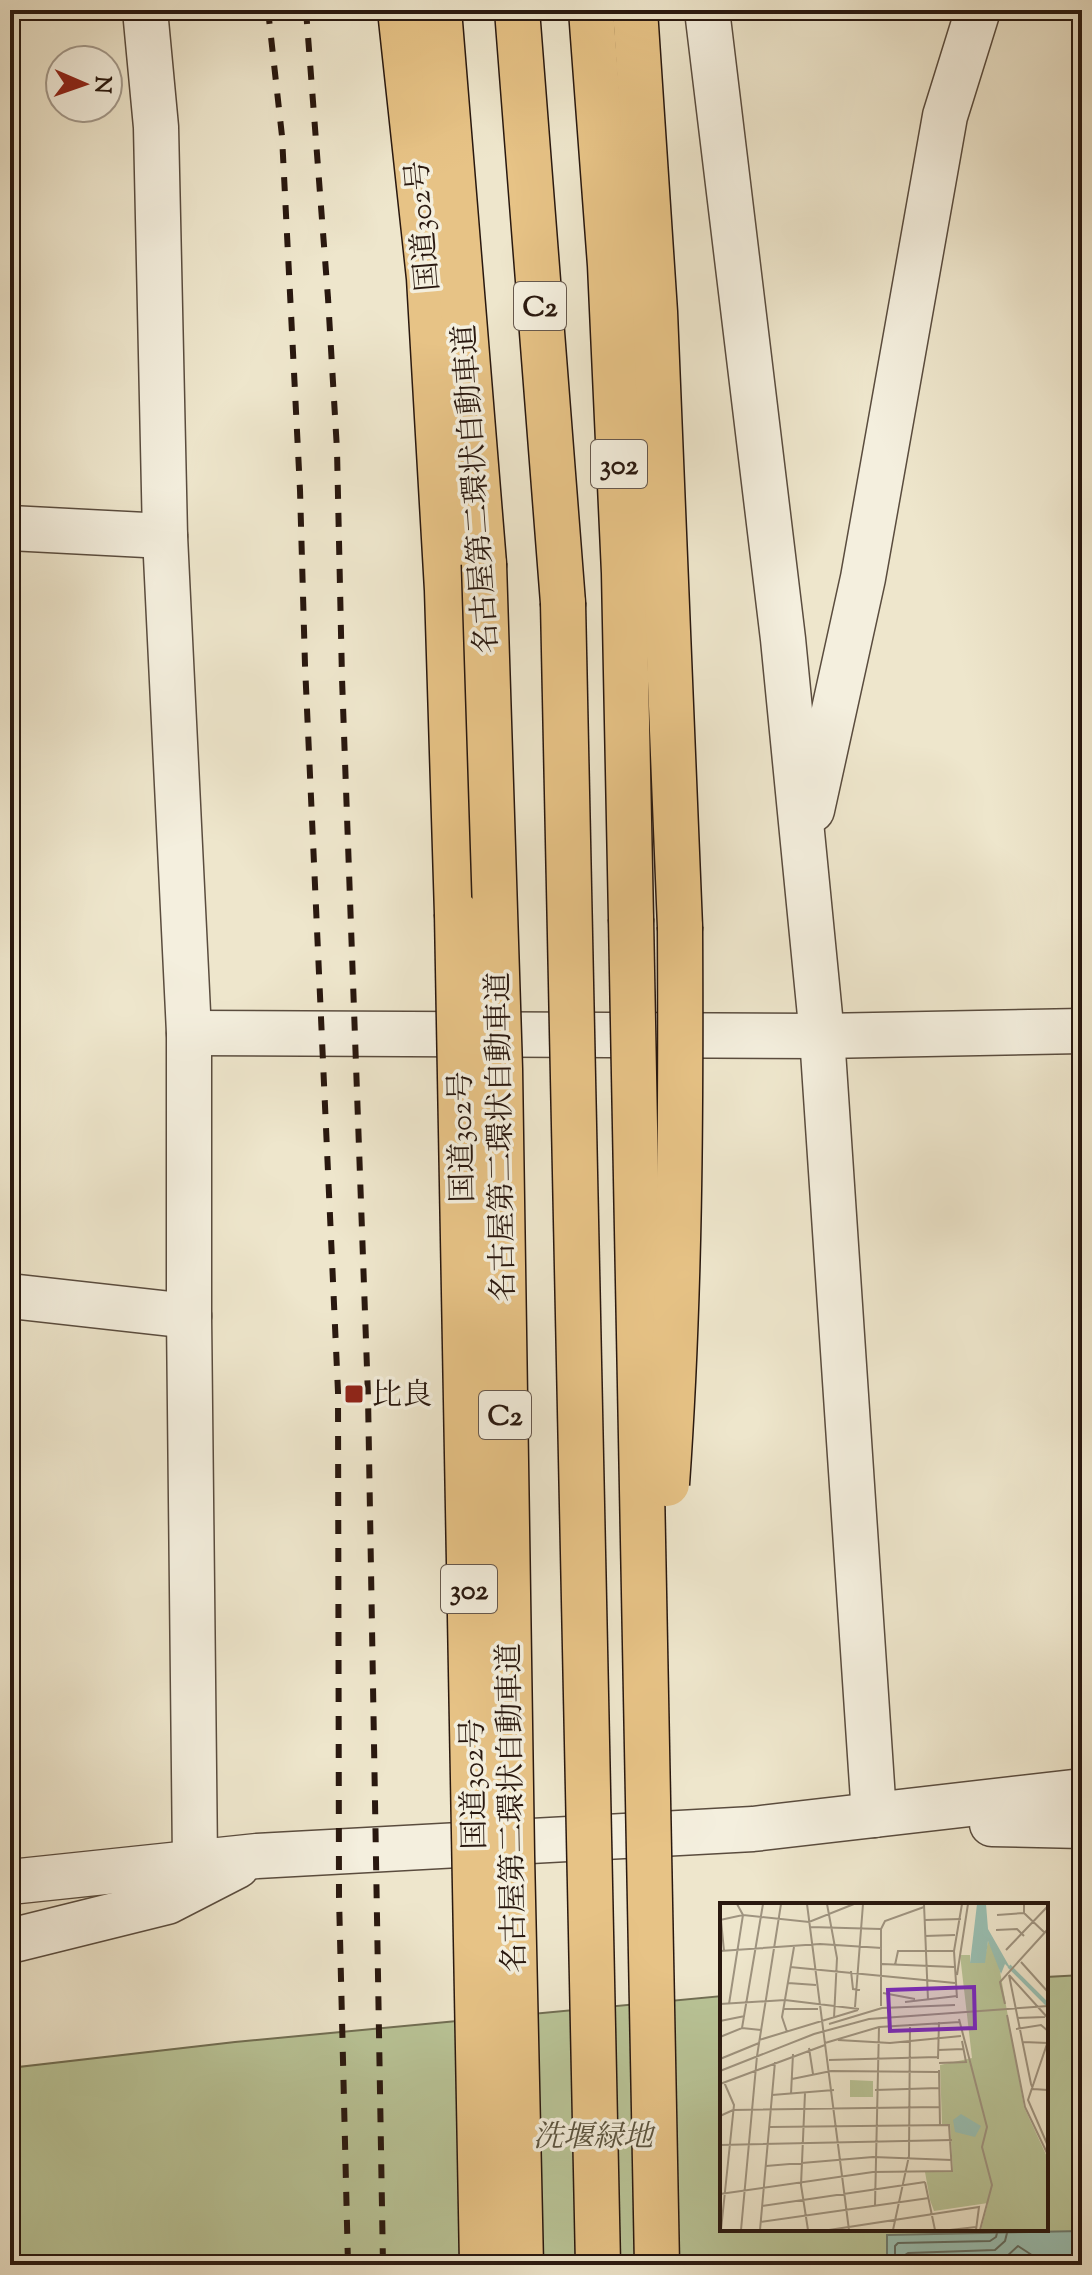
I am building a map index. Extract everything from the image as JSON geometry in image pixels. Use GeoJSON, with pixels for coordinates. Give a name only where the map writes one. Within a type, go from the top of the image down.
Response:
{"type":"FeatureCollection","features":[{"type":"Feature","properties":{"kind":"highway","name":"国道302号"},"geometry":{"type":"LineString","coordinates":[[400,10],[429,278],[447,590],[457,914],[482,2265]]}},
{"type":"Feature","properties":{"kind":"highway","name":"名古屋第二環状自動車道"},"geometry":{"type":"LineString","coordinates":[[439,10],[484,564],[500,1069],[521,2265]]}},
{"type":"Feature","properties":{"kind":"highway","name":"C2"},"geometry":{"type":"LineString","coordinates":[[517,10],[563,603],[598,2265]]}},
{"type":"Feature","properties":{"kind":"highway","name":"302"},"geometry":{"type":"LineString","coordinates":[[591,10],[610,265],[623,557],[657,2265]]}},
{"type":"Feature","properties":{"kind":"highway"},"geometry":{"type":"LineString","coordinates":[[635,10],[655,312],[680,927],[681,1158],[673,1394],[647,1768]]}},
{"type":"Feature","properties":{"kind":"highway"},"geometry":{"type":"LineString","coordinates":[[475,2265],[512,1855]]}},
{"type":"Feature","properties":{"kind":"street"},"geometry":{"type":"LineString","coordinates":[[145,10],[156,127],[165,536],[189,1033],[195,1861]]}},
{"type":"Feature","properties":{"kind":"street"},"geometry":{"type":"LineString","coordinates":[[707,10],[783,639],[822,1036],[874,1815]]}},
{"type":"Feature","properties":{"kind":"street"},"geometry":{"type":"LineString","coordinates":[[803,849],[863,578],[945,116],[978,10]]}},
{"type":"Feature","properties":{"kind":"street"},"geometry":{"type":"LineString","coordinates":[[10,528],[165,536]]}},
{"type":"Feature","properties":{"kind":"street"},"geometry":{"type":"LineString","coordinates":[[189,1033],[822,1036],[1082,1031]]}},
{"type":"Feature","properties":{"kind":"street"},"geometry":{"type":"LineString","coordinates":[[10,1296],[189,1316]]}},
{"type":"Feature","properties":{"kind":"street"},"geometry":{"type":"LineString","coordinates":[[10,1882],[257,1856],[753,1829],[1082,1791]]}},
{"type":"Feature","properties":{"kind":"street"},"geometry":{"type":"LineString","coordinates":[[811,1822],[1082,1826]]}},
{"type":"Feature","properties":{"kind":"street"},"geometry":{"type":"LineString","coordinates":[[10,1941],[167,1902],[257,1856]]}},
{"type":"Feature","properties":{"kind":"green space","name":"洗堰緑地"},"geometry":{"type":"Polygon","coordinates":[[[1082,1975],[1082,2265],[10,2265],[10,2068],[235,2042],[720,1996],[720,2231],[1048,2231],[1048,1977],[1082,1975]]]}},
{"type":"Feature","properties":{"kind":"water"},"geometry":{"type":"Polygon","coordinates":[[[1082,2231],[1082,2265],[887,2265],[887,2235],[1082,2231]]]}},
{"type":"Feature","properties":{"kind":"railway"},"geometry":{"type":"LineString","coordinates":[[268,10],[282,136],[300,490],[338,1392],[339,1897],[348,2265]]}},
{"type":"Feature","properties":{"kind":"railway"},"geometry":{"type":"LineString","coordinates":[[306,10],[337,450],[342,678],[368,1396],[383,2265]]}},
{"type":"Feature","properties":{"kind":"place","name":"比良"},"geometry":{"type":"Point","coordinates":[354,1394]}}]}
